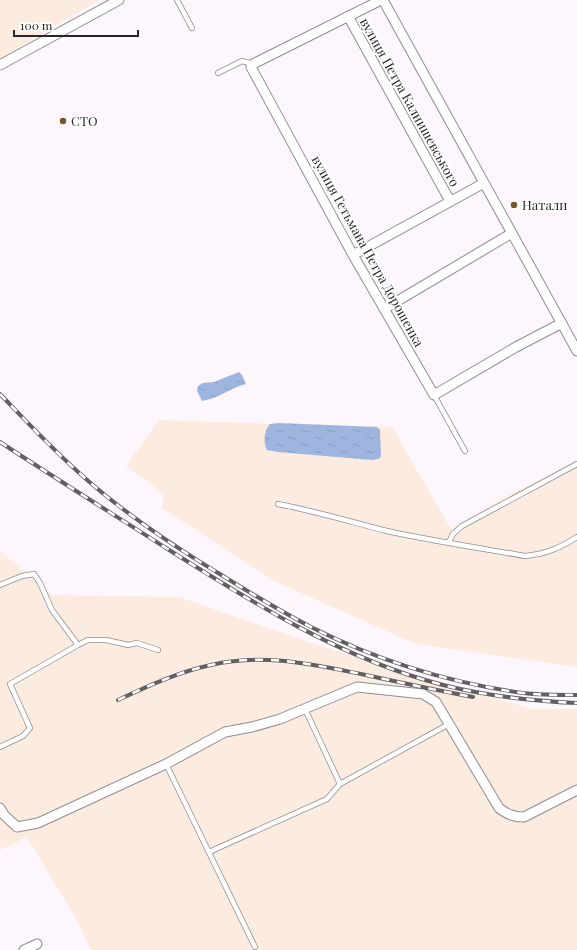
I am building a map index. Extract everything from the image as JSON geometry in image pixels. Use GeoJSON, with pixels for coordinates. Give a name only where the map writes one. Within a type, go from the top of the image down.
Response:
{"type":"FeatureCollection","features":[{"type":"Feature","properties":{"kind":"street"},"geometry":{"type":"LineString","coordinates":[[0,65],[120,0]]}},
{"type":"Feature","properties":{"kind":"street"},"geometry":{"type":"LineString","coordinates":[[253,64],[380,1],[484,183],[577,351]]}},
{"type":"Feature","properties":{"kind":"street","name":"вулиця Петра Калнишевського"},"geometry":{"type":"LineString","coordinates":[[348,16],[450,201]]}},
{"type":"Feature","properties":{"kind":"street","name":"вулиця Гетьмана Петра Дорошенка"},"geometry":{"type":"LineString","coordinates":[[253,64],[251,67],[353,255],[434,395]]}},
{"type":"Feature","properties":{"kind":"street"},"geometry":{"type":"LineString","coordinates":[[353,255],[484,183]]}},
{"type":"Feature","properties":{"kind":"street"},"geometry":{"type":"LineString","coordinates":[[384,309],[512,234]]}},
{"type":"Feature","properties":{"kind":"street"},"geometry":{"type":"LineString","coordinates":[[434,395],[516,347],[562,323]]}},
{"type":"Feature","properties":{"kind":"street"},"geometry":{"type":"LineString","coordinates":[[0,808],[4,815],[17,827],[38,823],[166,764],[225,732],[252,727],[280,719],[357,687],[423,694],[436,702],[499,808],[514,817],[524,817],[577,790]]}},
{"type":"Feature","properties":{"kind":"street"},"geometry":{"type":"LineString","coordinates":[[24,950],[37,944]]}},
{"type":"Feature","properties":{"kind":"lane"},"geometry":{"type":"LineString","coordinates":[[177,0],[192,28]]}},
{"type":"Feature","properties":{"kind":"lane"},"geometry":{"type":"LineString","coordinates":[[218,73],[242,60],[253,64]]}},
{"type":"Feature","properties":{"kind":"lane","name":"вулиця Гетьмана Петра Дорошенка"},"geometry":{"type":"LineString","coordinates":[[434,395],[465,451]]}},
{"type":"Feature","properties":{"kind":"lane"},"geometry":{"type":"LineString","coordinates":[[449,542],[453,534],[462,526],[577,464]]}},
{"type":"Feature","properties":{"kind":"lane"},"geometry":{"type":"LineString","coordinates":[[278,504],[388,531],[526,556],[540,555],[577,537]]}},
{"type":"Feature","properties":{"kind":"lane"},"geometry":{"type":"LineString","coordinates":[[0,585],[22,576],[34,574],[40,582],[52,610],[78,645]]}},
{"type":"Feature","properties":{"kind":"lane"},"geometry":{"type":"LineString","coordinates":[[0,747],[23,736],[30,728],[10,684],[88,640],[106,640],[128,645],[137,642],[158,650]]}},
{"type":"Feature","properties":{"kind":"lane"},"geometry":{"type":"LineString","coordinates":[[305,709],[340,784]]}},
{"type":"Feature","properties":{"kind":"lane"},"geometry":{"type":"LineString","coordinates":[[209,852],[327,800],[340,784],[449,724]]}},
{"type":"Feature","properties":{"kind":"lane"},"geometry":{"type":"LineString","coordinates":[[166,764],[255,947]]}},
{"type":"Feature","properties":{"kind":"shaded area"},"geometry":{"type":"Polygon","coordinates":[[[0,0],[100,0],[0,59],[0,0]]]}},
{"type":"Feature","properties":{"kind":"shaded area"},"geometry":{"type":"Polygon","coordinates":[[[159,420],[392,427],[451,529],[498,501],[577,460],[577,667],[416,644],[274,581],[162,508],[164,494],[126,466],[159,420]]]}},
{"type":"Feature","properties":{"kind":"shaded area"},"geometry":{"type":"Polygon","coordinates":[[[0,551],[53,595],[179,597],[314,644],[532,709],[577,709],[577,950],[91,950],[79,924],[27,837],[0,850],[0,551]]]}},
{"type":"Feature","properties":{"kind":"water"},"geometry":{"type":"Polygon","coordinates":[[[239,372],[246,384],[208,400],[202,401],[197,391],[198,386],[203,383],[214,382],[239,372]]]}},
{"type":"Feature","properties":{"kind":"water"},"geometry":{"type":"Polygon","coordinates":[[[279,423],[377,427],[380,430],[381,457],[372,460],[267,450],[265,440],[266,430],[270,424],[279,423]]]}},
{"type":"Feature","properties":{"kind":"railway"},"geometry":{"type":"LineString","coordinates":[[0,394],[75,469],[118,506],[205,565],[267,603],[313,628],[363,651],[442,677],[496,689],[523,693],[543,695],[577,695]]}},
{"type":"Feature","properties":{"kind":"railway"},"geometry":{"type":"LineString","coordinates":[[0,442],[199,569],[265,609],[334,645],[406,674],[443,685],[510,697],[577,703]]}},
{"type":"Feature","properties":{"kind":"railway"},"geometry":{"type":"LineString","coordinates":[[118,700],[187,671],[211,665],[249,660],[286,661],[305,664],[473,697]]}},
{"type":"Feature","properties":{"kind":"place","name":"СТО"},"geometry":{"type":"Point","coordinates":[63,121]}},
{"type":"Feature","properties":{"kind":"place","name":"Натали"},"geometry":{"type":"Point","coordinates":[514,205]}}]}
